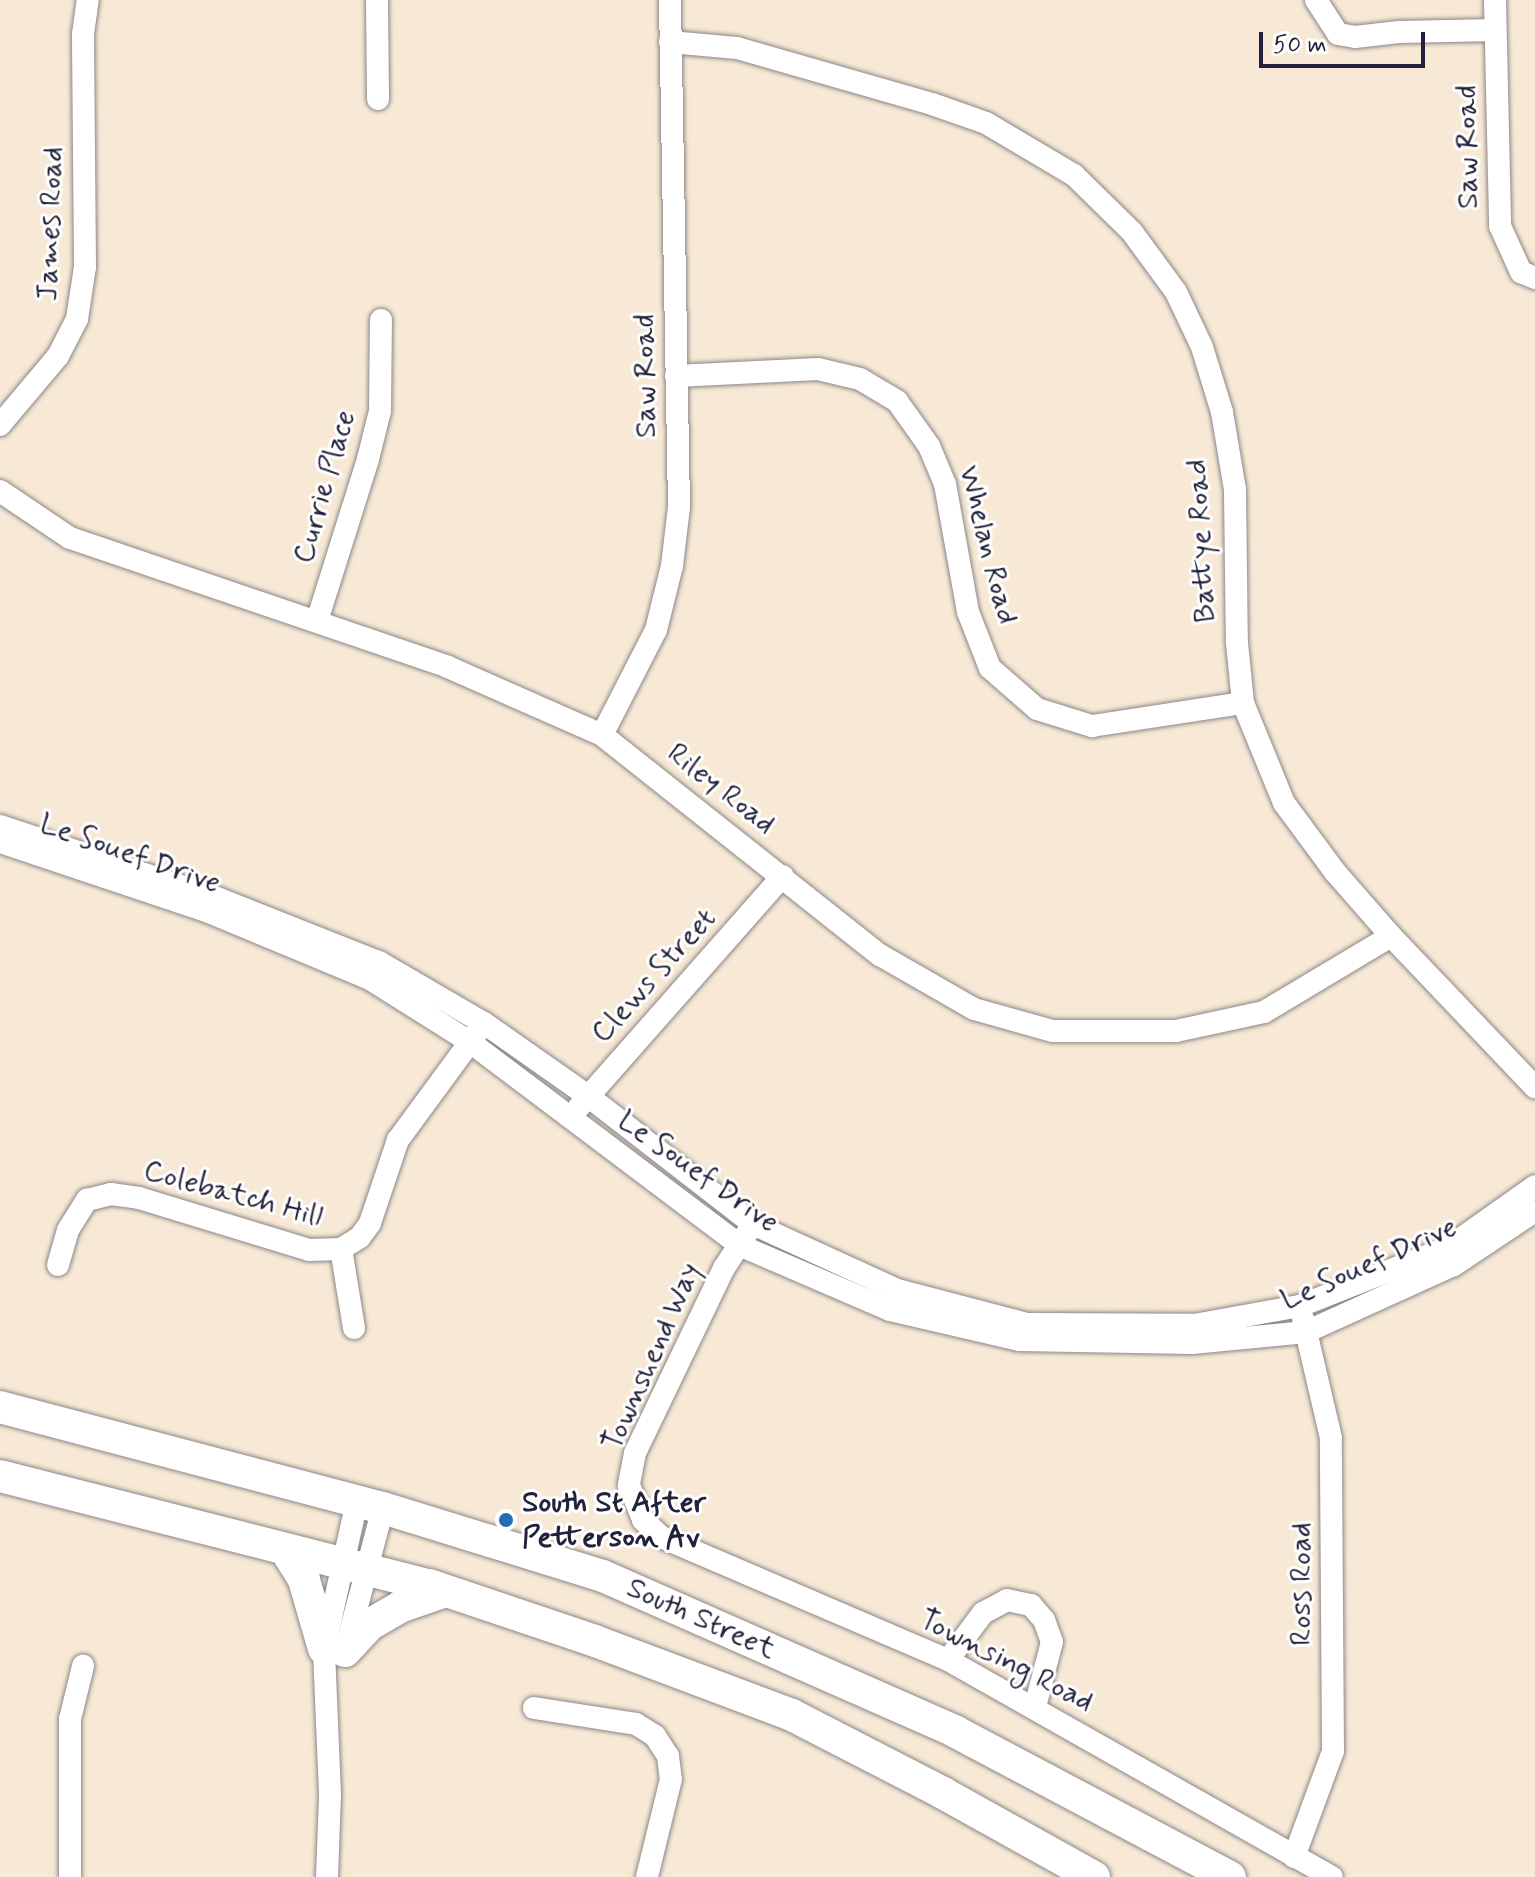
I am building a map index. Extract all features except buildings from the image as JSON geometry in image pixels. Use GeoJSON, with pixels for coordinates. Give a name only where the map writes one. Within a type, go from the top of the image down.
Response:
{"type":"FeatureCollection","features":[{"type":"Feature","properties":{"kind":"highway","name":"South Street"},"geometry":{"type":"LineString","coordinates":[[0,1407],[370,1504],[603,1576],[956,1732],[1230,1877]]}},
{"type":"Feature","properties":{"kind":"highway","name":"South Street"},"geometry":{"type":"LineString","coordinates":[[0,1476],[446,1591],[595,1641],[792,1715],[943,1793],[1094,1877]]}},
{"type":"Feature","properties":{"kind":"highway"},"geometry":{"type":"LineString","coordinates":[[285,1549],[304,1580],[334,1650],[402,1606],[446,1591]]}},
{"type":"Feature","properties":{"kind":"street","name":"James Road"},"geometry":{"type":"LineString","coordinates":[[0,425],[58,356],[77,319],[85,267],[83,34],[88,0]]}},
{"type":"Feature","properties":{"kind":"street"},"geometry":{"type":"LineString","coordinates":[[377,0],[378,99]]}},
{"type":"Feature","properties":{"kind":"street","name":"Saw Road"},"geometry":{"type":"LineString","coordinates":[[602,735],[656,630],[672,566],[679,507],[670,0]]}},
{"type":"Feature","properties":{"kind":"street"},"geometry":{"type":"LineString","coordinates":[[1316,0],[1338,34],[1355,37],[1399,32],[1495,30]]}},
{"type":"Feature","properties":{"kind":"street","name":"Saw Road"},"geometry":{"type":"LineString","coordinates":[[1495,0],[1500,226],[1521,272],[1535,278]]}},
{"type":"Feature","properties":{"kind":"street","name":"Battye Road"},"geometry":{"type":"LineString","coordinates":[[670,42],[737,48],[932,104],[986,123],[1074,175],[1132,232],[1176,292],[1202,347],[1222,412],[1235,490],[1237,643],[1243,703],[1284,803],[1335,872],[1391,936],[1535,1087]]}},
{"type":"Feature","properties":{"kind":"street","name":"Currie Place"},"geometry":{"type":"LineString","coordinates":[[317,621],[380,411],[381,320]]}},
{"type":"Feature","properties":{"kind":"street","name":"Whelan Road"},"geometry":{"type":"LineString","coordinates":[[676,376],[818,369],[860,379],[897,401],[929,446],[945,484],[968,612],[990,668],[1037,709],[1092,726],[1243,703]]}},
{"type":"Feature","properties":{"kind":"street","name":"Riley Road"},"geometry":{"type":"LineString","coordinates":[[0,491],[70,538],[448,667],[602,735],[880,955],[974,1009],[1053,1031],[1176,1031],[1264,1012],[1391,936]]}},
{"type":"Feature","properties":{"kind":"street","name":"Le Souef Drive"},"geometry":{"type":"LineString","coordinates":[[0,826],[217,898],[379,962],[484,1023],[588,1096],[753,1224],[897,1290],[1027,1324],[1194,1325],[1300,1306],[1449,1247],[1535,1186]]}},
{"type":"Feature","properties":{"kind":"street","name":"Le Souef Drive"},"geometry":{"type":"LineString","coordinates":[[0,842],[209,912],[370,979],[470,1042],[739,1245],[890,1310],[1020,1340],[1192,1343],[1306,1332],[1454,1265],[1535,1211]]}},
{"type":"Feature","properties":{"kind":"street","name":"Clews Street"},"geometry":{"type":"LineString","coordinates":[[570,1118],[783,876]]}},
{"type":"Feature","properties":{"kind":"street"},"geometry":{"type":"LineString","coordinates":[[354,1328],[341,1249],[360,1237],[370,1223],[398,1140],[484,1023]]}},
{"type":"Feature","properties":{"kind":"street","name":"Colebatch Hill"},"geometry":{"type":"LineString","coordinates":[[58,1265],[68,1230],[87,1200],[111,1194],[139,1198],[309,1250],[341,1249]]}},
{"type":"Feature","properties":{"kind":"street","name":"Townshend Way"},"geometry":{"type":"LineString","coordinates":[[643,1520],[629,1485],[635,1453],[724,1268],[753,1224]]}},
{"type":"Feature","properties":{"kind":"street","name":"Ross Road"},"geometry":{"type":"LineString","coordinates":[[1294,1857],[1333,1751],[1331,1438],[1300,1306]]}},
{"type":"Feature","properties":{"kind":"street"},"geometry":{"type":"LineString","coordinates":[[327,1877],[330,1794],[326,1688],[370,1504]]}},
{"type":"Feature","properties":{"kind":"street","name":"Townsing Road"},"geometry":{"type":"LineString","coordinates":[[643,1520],[661,1537],[948,1660],[1332,1877]]}},
{"type":"Feature","properties":{"kind":"street"},"geometry":{"type":"LineString","coordinates":[[948,1660],[983,1613],[1007,1600],[1031,1605],[1044,1620],[1052,1642],[1035,1707]]}},
{"type":"Feature","properties":{"kind":"street"},"geometry":{"type":"LineString","coordinates":[[70,1877],[70,1719],[83,1666]]}},
{"type":"Feature","properties":{"kind":"street"},"geometry":{"type":"LineString","coordinates":[[534,1708],[636,1724],[655,1736],[668,1756],[671,1779],[647,1877]]}},
{"type":"Feature","properties":{"kind":"place","name":"South St After Petterson Av"},"geometry":{"type":"Point","coordinates":[506,1520]}}]}
